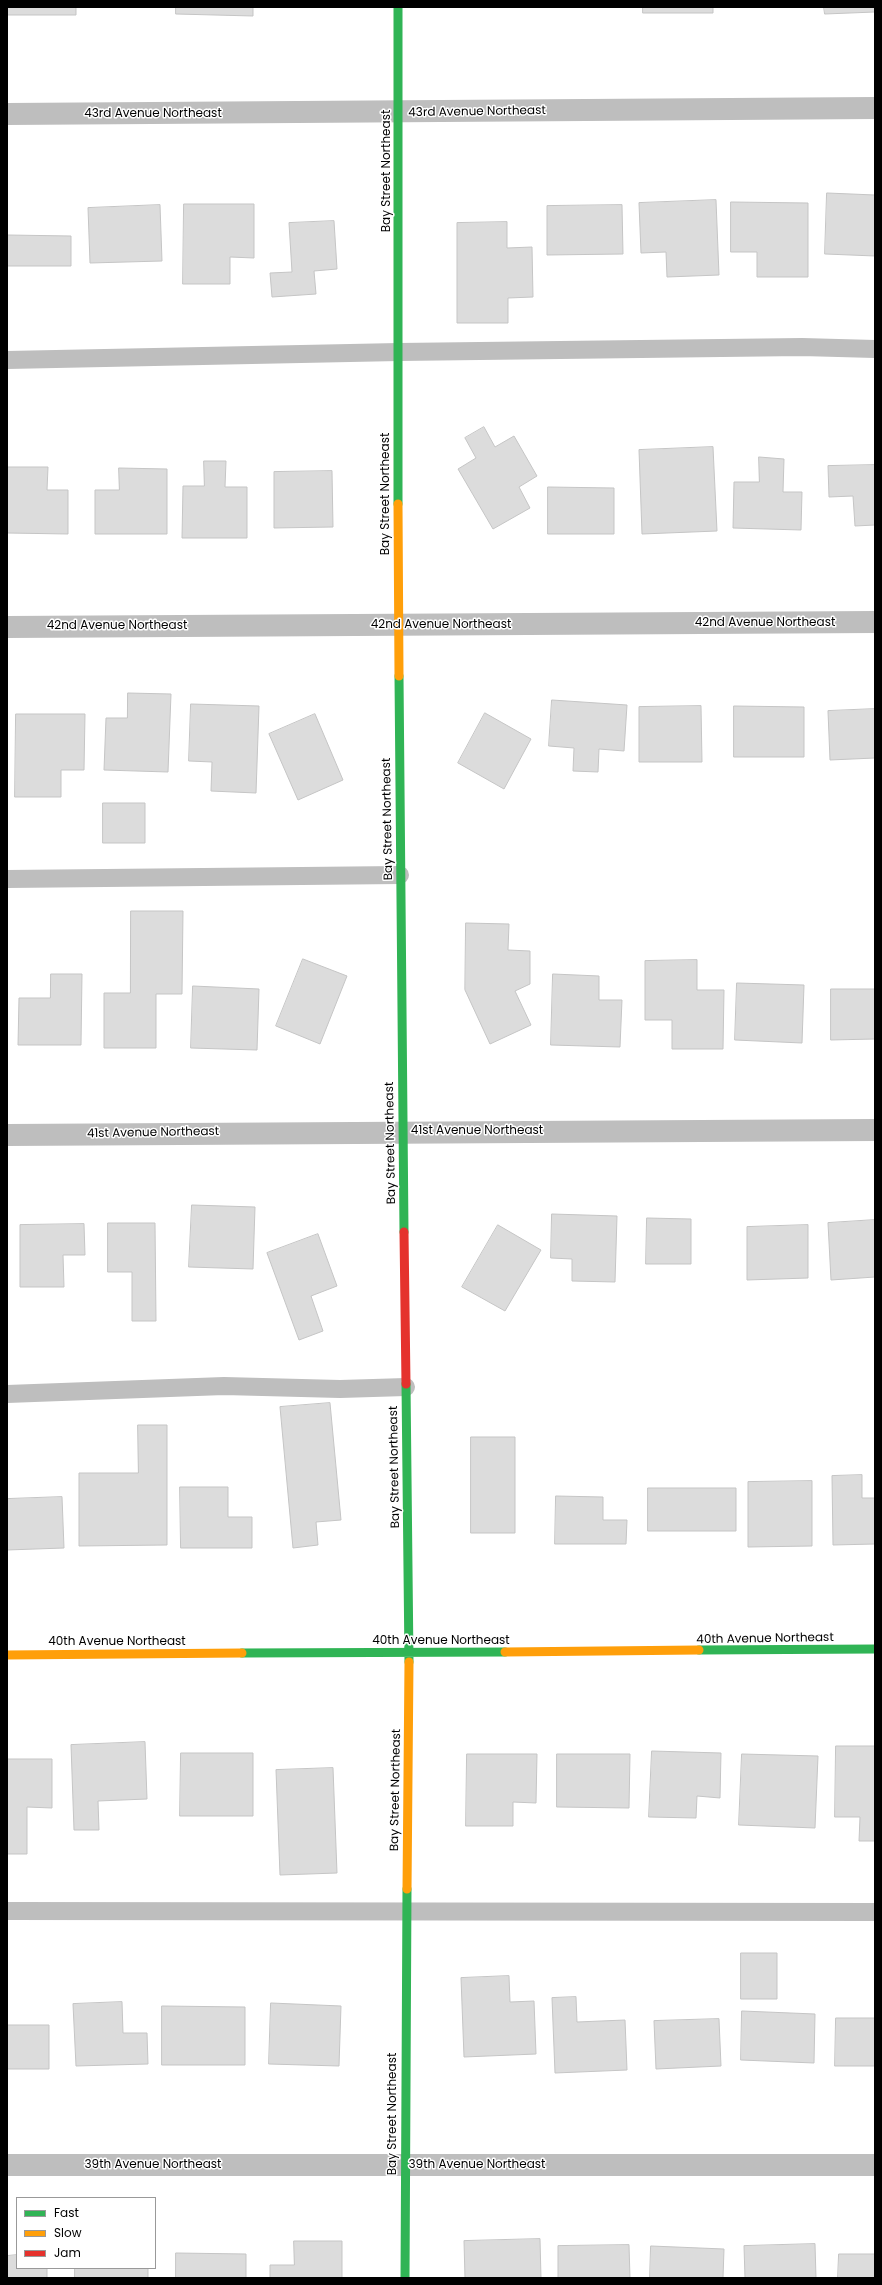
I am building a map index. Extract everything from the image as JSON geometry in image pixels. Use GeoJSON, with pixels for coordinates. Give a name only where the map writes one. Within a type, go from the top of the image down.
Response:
{"type":"FeatureCollection","features":[{"type":"Feature","properties":{"kind":"street","name":"Bay Street Northeast"},"geometry":{"type":"LineString","coordinates":[[398,7],[400,113],[398,626],[402,1131],[409,1654],[404,2165],[405,2278]]}},
{"type":"Feature","properties":{"kind":"street","name":"43rd Avenue Northeast"},"geometry":{"type":"LineString","coordinates":[[7,114],[400,113],[875,108]]}},
{"type":"Feature","properties":{"kind":"street","name":"42nd Avenue Northeast"},"geometry":{"type":"LineString","coordinates":[[7,627],[398,626],[875,622]]}},
{"type":"Feature","properties":{"kind":"street","name":"41st Avenue Northeast"},"geometry":{"type":"LineString","coordinates":[[7,1135],[402,1131],[875,1130]]}},
{"type":"Feature","properties":{"kind":"street","name":"40th Avenue Northeast"},"geometry":{"type":"LineString","coordinates":[[7,1655],[409,1654],[875,1649]]}},
{"type":"Feature","properties":{"kind":"street","name":"39th Avenue Northeast"},"geometry":{"type":"LineString","coordinates":[[7,2165],[875,2165]]}},
{"type":"Feature","properties":{"kind":"lane"},"geometry":{"type":"LineString","coordinates":[[7,360],[399,352],[802,347],[875,349]]}},
{"type":"Feature","properties":{"kind":"lane"},"geometry":{"type":"LineString","coordinates":[[7,879],[400,875]]}},
{"type":"Feature","properties":{"kind":"lane"},"geometry":{"type":"LineString","coordinates":[[7,1394],[224,1386],[340,1388],[406,1387]]}},
{"type":"Feature","properties":{"kind":"lane"},"geometry":{"type":"LineString","coordinates":[[7,1911],[406,1913],[875,1912]]}},
{"type":"Feature","properties":{"kind":"building"},"geometry":{"type":"Polygon","coordinates":[[[7,7],[76,7],[76,15],[7,15],[7,7]]]}},
{"type":"Feature","properties":{"kind":"building"},"geometry":{"type":"Polygon","coordinates":[[[176,7],[253,7],[253,16],[176,14],[176,7]]]}},
{"type":"Feature","properties":{"kind":"building"},"geometry":{"type":"Polygon","coordinates":[[[643,7],[713,7],[713,13],[643,13],[643,7]]]}},
{"type":"Feature","properties":{"kind":"building"},"geometry":{"type":"Polygon","coordinates":[[[824,7],[875,7],[875,12],[825,14],[824,7]]]}},
{"type":"Feature","properties":{"kind":"building"},"geometry":{"type":"Polygon","coordinates":[[[827,193],[875,195],[875,256],[825,254],[827,193]]]}},
{"type":"Feature","properties":{"kind":"building"},"geometry":{"type":"Polygon","coordinates":[[[716,200],[719,275],[667,277],[666,252],[641,253],[639,203],[716,200]]]}},
{"type":"Feature","properties":{"kind":"building"},"geometry":{"type":"Polygon","coordinates":[[[731,202],[808,203],[808,277],[757,277],[757,252],[731,252],[731,202]]]}},
{"type":"Feature","properties":{"kind":"building"},"geometry":{"type":"Polygon","coordinates":[[[184,204],[254,204],[254,258],[230,257],[230,284],[183,284],[184,204]]]}},
{"type":"Feature","properties":{"kind":"building"},"geometry":{"type":"Polygon","coordinates":[[[160,205],[162,261],[90,263],[88,208],[160,205]]]}},
{"type":"Feature","properties":{"kind":"building"},"geometry":{"type":"Polygon","coordinates":[[[622,205],[623,254],[547,255],[547,206],[622,205]]]}},
{"type":"Feature","properties":{"kind":"building"},"geometry":{"type":"Polygon","coordinates":[[[334,221],[337,269],[314,271],[316,294],[272,297],[270,273],[292,272],[289,223],[334,221]]]}},
{"type":"Feature","properties":{"kind":"building"},"geometry":{"type":"Polygon","coordinates":[[[507,222],[507,248],[532,247],[533,297],[508,298],[508,323],[457,323],[457,223],[507,222]]]}},
{"type":"Feature","properties":{"kind":"building"},"geometry":{"type":"Polygon","coordinates":[[[8,235],[71,236],[71,266],[7,266],[8,235]]]}},
{"type":"Feature","properties":{"kind":"building"},"geometry":{"type":"Polygon","coordinates":[[[484,427],[495,447],[514,436],[537,476],[519,487],[530,508],[493,529],[458,469],[476,458],[465,438],[484,427]]]}},
{"type":"Feature","properties":{"kind":"building"},"geometry":{"type":"Polygon","coordinates":[[[713,447],[717,531],[642,534],[639,450],[713,447]]]}},
{"type":"Feature","properties":{"kind":"building"},"geometry":{"type":"Polygon","coordinates":[[[759,457],[784,459],[783,492],[802,492],[801,530],[733,528],[734,482],[759,482],[759,457]]]}},
{"type":"Feature","properties":{"kind":"building"},"geometry":{"type":"Polygon","coordinates":[[[204,461],[226,461],[225,487],[247,487],[247,538],[182,538],[183,486],[204,486],[204,461]]]}},
{"type":"Feature","properties":{"kind":"building"},"geometry":{"type":"Polygon","coordinates":[[[875,465],[875,525],[855,526],[853,496],[829,497],[828,466],[875,465]]]}},
{"type":"Feature","properties":{"kind":"building"},"geometry":{"type":"Polygon","coordinates":[[[7,467],[48,467],[47,490],[68,490],[68,534],[7,533],[7,467]]]}},
{"type":"Feature","properties":{"kind":"building"},"geometry":{"type":"Polygon","coordinates":[[[119,468],[167,469],[167,534],[95,534],[95,490],[119,490],[119,468]]]}},
{"type":"Feature","properties":{"kind":"building"},"geometry":{"type":"Polygon","coordinates":[[[332,471],[333,527],[274,528],[274,472],[332,471]]]}},
{"type":"Feature","properties":{"kind":"building"},"geometry":{"type":"Polygon","coordinates":[[[548,487],[614,488],[614,534],[548,534],[548,487]]]}},
{"type":"Feature","properties":{"kind":"building"},"geometry":{"type":"Polygon","coordinates":[[[128,693],[171,694],[168,772],[104,770],[106,718],[127,718],[128,693]]]}},
{"type":"Feature","properties":{"kind":"building"},"geometry":{"type":"Polygon","coordinates":[[[552,700],[627,705],[624,751],[599,749],[598,772],[573,771],[574,748],[549,746],[552,700]]]}},
{"type":"Feature","properties":{"kind":"building"},"geometry":{"type":"Polygon","coordinates":[[[191,704],[259,706],[256,793],[211,791],[212,762],[189,761],[191,704]]]}},
{"type":"Feature","properties":{"kind":"building"},"geometry":{"type":"Polygon","coordinates":[[[701,706],[702,762],[639,762],[639,707],[701,706]]]}},
{"type":"Feature","properties":{"kind":"building"},"geometry":{"type":"Polygon","coordinates":[[[734,706],[804,707],[804,757],[734,757],[734,706]]]}},
{"type":"Feature","properties":{"kind":"building"},"geometry":{"type":"Polygon","coordinates":[[[875,709],[875,758],[830,760],[828,711],[875,709]]]}},
{"type":"Feature","properties":{"kind":"building"},"geometry":{"type":"Polygon","coordinates":[[[485,713],[531,739],[504,789],[458,763],[485,713]]]}},
{"type":"Feature","properties":{"kind":"building"},"geometry":{"type":"Polygon","coordinates":[[[16,714],[85,714],[84,770],[61,770],[61,797],[15,797],[16,714]]]}},
{"type":"Feature","properties":{"kind":"building"},"geometry":{"type":"Polygon","coordinates":[[[315,714],[343,780],[298,800],[269,734],[315,714]]]}},
{"type":"Feature","properties":{"kind":"building"},"geometry":{"type":"Polygon","coordinates":[[[103,803],[145,803],[145,843],[103,843],[103,803]]]}},
{"type":"Feature","properties":{"kind":"building"},"geometry":{"type":"Polygon","coordinates":[[[131,911],[183,911],[182,994],[156,994],[156,1048],[104,1048],[104,993],[130,993],[131,911]]]}},
{"type":"Feature","properties":{"kind":"building"},"geometry":{"type":"Polygon","coordinates":[[[466,923],[509,924],[508,950],[530,951],[530,984],[515,991],[531,1025],[490,1044],[465,990],[466,923]]]}},
{"type":"Feature","properties":{"kind":"building"},"geometry":{"type":"Polygon","coordinates":[[[303,959],[347,976],[320,1044],[276,1026],[303,959]]]}},
{"type":"Feature","properties":{"kind":"building"},"geometry":{"type":"Polygon","coordinates":[[[697,960],[697,990],[724,990],[723,1049],[672,1049],[672,1020],[645,1020],[645,961],[697,960]]]}},
{"type":"Feature","properties":{"kind":"building"},"geometry":{"type":"Polygon","coordinates":[[[51,974],[82,974],[81,1045],[18,1045],[19,998],[50,998],[51,974]]]}},
{"type":"Feature","properties":{"kind":"building"},"geometry":{"type":"Polygon","coordinates":[[[553,974],[599,976],[599,1000],[622,1000],[620,1047],[551,1045],[553,974]]]}},
{"type":"Feature","properties":{"kind":"building"},"geometry":{"type":"Polygon","coordinates":[[[737,983],[804,985],[802,1043],[735,1040],[737,983]]]}},
{"type":"Feature","properties":{"kind":"building"},"geometry":{"type":"Polygon","coordinates":[[[193,986],[259,989],[257,1050],[191,1048],[193,986]]]}},
{"type":"Feature","properties":{"kind":"building"},"geometry":{"type":"Polygon","coordinates":[[[831,989],[875,989],[875,1039],[831,1040],[831,989]]]}},
{"type":"Feature","properties":{"kind":"building"},"geometry":{"type":"Polygon","coordinates":[[[192,1205],[255,1207],[253,1269],[189,1267],[192,1205]]]}},
{"type":"Feature","properties":{"kind":"building"},"geometry":{"type":"Polygon","coordinates":[[[552,1214],[617,1216],[615,1282],[572,1281],[572,1259],[551,1258],[552,1214]]]}},
{"type":"Feature","properties":{"kind":"building"},"geometry":{"type":"Polygon","coordinates":[[[647,1218],[691,1219],[691,1264],[646,1264],[647,1218]]]}},
{"type":"Feature","properties":{"kind":"building"},"geometry":{"type":"Polygon","coordinates":[[[875,1220],[875,1277],[831,1280],[828,1223],[875,1220]]]}},
{"type":"Feature","properties":{"kind":"building"},"geometry":{"type":"Polygon","coordinates":[[[108,1223],[155,1223],[156,1321],[132,1321],[132,1272],[108,1272],[108,1223]]]}},
{"type":"Feature","properties":{"kind":"building"},"geometry":{"type":"Polygon","coordinates":[[[84,1224],[85,1255],[63,1255],[64,1287],[20,1287],[20,1225],[84,1224]]]}},
{"type":"Feature","properties":{"kind":"building"},"geometry":{"type":"Polygon","coordinates":[[[498,1225],[541,1250],[505,1311],[462,1287],[498,1225]]]}},
{"type":"Feature","properties":{"kind":"building"},"geometry":{"type":"Polygon","coordinates":[[[808,1225],[808,1278],[747,1280],[747,1227],[808,1225]]]}},
{"type":"Feature","properties":{"kind":"building"},"geometry":{"type":"Polygon","coordinates":[[[318,1234],[337,1286],[311,1296],[323,1331],[299,1340],[267,1253],[318,1234]]]}},
{"type":"Feature","properties":{"kind":"building"},"geometry":{"type":"Polygon","coordinates":[[[330,1403],[341,1520],[316,1522],[318,1545],[293,1548],[280,1407],[330,1403]]]}},
{"type":"Feature","properties":{"kind":"building"},"geometry":{"type":"Polygon","coordinates":[[[138,1425],[167,1425],[167,1545],[79,1546],[79,1473],[138,1473],[138,1425]]]}},
{"type":"Feature","properties":{"kind":"building"},"geometry":{"type":"Polygon","coordinates":[[[471,1437],[515,1437],[515,1533],[471,1533],[471,1437]]]}},
{"type":"Feature","properties":{"kind":"building"},"geometry":{"type":"Polygon","coordinates":[[[862,1475],[862,1498],[875,1498],[875,1544],[833,1545],[832,1476],[862,1475]]]}},
{"type":"Feature","properties":{"kind":"building"},"geometry":{"type":"Polygon","coordinates":[[[812,1481],[812,1546],[748,1547],[748,1482],[812,1481]]]}},
{"type":"Feature","properties":{"kind":"building"},"geometry":{"type":"Polygon","coordinates":[[[180,1487],[228,1487],[228,1517],[252,1517],[252,1548],[181,1548],[180,1487]]]}},
{"type":"Feature","properties":{"kind":"building"},"geometry":{"type":"Polygon","coordinates":[[[648,1488],[736,1488],[736,1531],[648,1531],[648,1488]]]}},
{"type":"Feature","properties":{"kind":"building"},"geometry":{"type":"Polygon","coordinates":[[[556,1496],[603,1497],[603,1520],[627,1520],[626,1544],[555,1544],[556,1496]]]}},
{"type":"Feature","properties":{"kind":"building"},"geometry":{"type":"Polygon","coordinates":[[[62,1497],[64,1548],[7,1550],[7,1499],[62,1497]]]}},
{"type":"Feature","properties":{"kind":"building"},"geometry":{"type":"Polygon","coordinates":[[[145,1742],[147,1799],[98,1801],[99,1830],[74,1830],[71,1745],[145,1742]]]}},
{"type":"Feature","properties":{"kind":"building"},"geometry":{"type":"Polygon","coordinates":[[[836,1746],[875,1746],[875,1841],[859,1841],[860,1817],[835,1817],[836,1746]]]}},
{"type":"Feature","properties":{"kind":"building"},"geometry":{"type":"Polygon","coordinates":[[[652,1751],[721,1753],[720,1798],[697,1796],[696,1818],[649,1817],[652,1751]]]}},
{"type":"Feature","properties":{"kind":"building"},"geometry":{"type":"Polygon","coordinates":[[[181,1753],[253,1753],[253,1816],[180,1816],[181,1753]]]}},
{"type":"Feature","properties":{"kind":"building"},"geometry":{"type":"Polygon","coordinates":[[[467,1754],[537,1754],[536,1803],[513,1802],[513,1826],[466,1826],[467,1754]]]}},
{"type":"Feature","properties":{"kind":"building"},"geometry":{"type":"Polygon","coordinates":[[[557,1754],[630,1754],[629,1808],[557,1807],[557,1754]]]}},
{"type":"Feature","properties":{"kind":"building"},"geometry":{"type":"Polygon","coordinates":[[[742,1754],[818,1756],[815,1828],[739,1825],[742,1754]]]}},
{"type":"Feature","properties":{"kind":"building"},"geometry":{"type":"Polygon","coordinates":[[[7,1759],[52,1759],[52,1808],[27,1807],[27,1854],[7,1854],[7,1759]]]}},
{"type":"Feature","properties":{"kind":"building"},"geometry":{"type":"Polygon","coordinates":[[[333,1768],[337,1873],[280,1875],[276,1770],[333,1768]]]}},
{"type":"Feature","properties":{"kind":"building"},"geometry":{"type":"Polygon","coordinates":[[[741,1953],[777,1953],[777,1999],[741,1999],[741,1953]]]}},
{"type":"Feature","properties":{"kind":"building"},"geometry":{"type":"Polygon","coordinates":[[[509,1976],[510,2002],[534,2001],[536,2054],[464,2057],[461,1978],[509,1976]]]}},
{"type":"Feature","properties":{"kind":"building"},"geometry":{"type":"Polygon","coordinates":[[[576,1997],[577,2022],[625,2020],[627,2070],[555,2073],[552,1998],[576,1997]]]}},
{"type":"Feature","properties":{"kind":"building"},"geometry":{"type":"Polygon","coordinates":[[[122,2002],[123,2033],[147,2033],[148,2064],[76,2066],[73,2004],[122,2002]]]}},
{"type":"Feature","properties":{"kind":"building"},"geometry":{"type":"Polygon","coordinates":[[[271,2003],[341,2006],[339,2066],[269,2064],[271,2003]]]}},
{"type":"Feature","properties":{"kind":"building"},"geometry":{"type":"Polygon","coordinates":[[[162,2006],[245,2007],[245,2065],[162,2065],[162,2006]]]}},
{"type":"Feature","properties":{"kind":"building"},"geometry":{"type":"Polygon","coordinates":[[[742,2011],[815,2014],[814,2063],[741,2060],[742,2011]]]}},
{"type":"Feature","properties":{"kind":"building"},"geometry":{"type":"Polygon","coordinates":[[[836,2018],[875,2018],[875,2066],[835,2066],[836,2018]]]}},
{"type":"Feature","properties":{"kind":"building"},"geometry":{"type":"Polygon","coordinates":[[[719,2019],[721,2066],[656,2069],[654,2021],[719,2019]]]}},
{"type":"Feature","properties":{"kind":"building"},"geometry":{"type":"Polygon","coordinates":[[[7,2025],[49,2025],[49,2069],[7,2069],[7,2025]]]}},
{"type":"Feature","properties":{"kind":"building"},"geometry":{"type":"Polygon","coordinates":[[[540,2239],[541,2278],[465,2278],[464,2241],[540,2239]]]}},
{"type":"Feature","properties":{"kind":"building"},"geometry":{"type":"Polygon","coordinates":[[[294,2241],[342,2241],[342,2278],[270,2278],[270,2265],[294,2265],[294,2241]]]}},
{"type":"Feature","properties":{"kind":"building"},"geometry":{"type":"Polygon","coordinates":[[[815,2244],[816,2278],[745,2278],[744,2246],[815,2244]]]}},
{"type":"Feature","properties":{"kind":"building"},"geometry":{"type":"Polygon","coordinates":[[[629,2245],[630,2278],[558,2278],[558,2246],[629,2245]]]}},
{"type":"Feature","properties":{"kind":"building"},"geometry":{"type":"Polygon","coordinates":[[[651,2246],[724,2249],[723,2278],[650,2278],[651,2246]]]}},
{"type":"Feature","properties":{"kind":"building"},"geometry":{"type":"Polygon","coordinates":[[[176,2253],[246,2254],[246,2278],[176,2278],[176,2253]]]}},
{"type":"Feature","properties":{"kind":"building"},"geometry":{"type":"Polygon","coordinates":[[[839,2254],[875,2254],[875,2278],[838,2278],[839,2254]]]}},
{"type":"Feature","properties":{"kind":"building"},"geometry":{"type":"Polygon","coordinates":[[[16,2255],[16,2269],[47,2269],[47,2278],[7,2278],[7,2256],[16,2255]]]}},
{"type":"Feature","properties":{"kind":"building"},"geometry":{"type":"Polygon","coordinates":[[[75,2269],[148,2269],[148,2278],[75,2278],[75,2269]]]}},
{"type":"Feature","properties":{"kind":"traffic: fast"},"geometry":{"type":"LineString","coordinates":[[398,7],[398,504]]}},
{"type":"Feature","properties":{"kind":"traffic: fast"},"geometry":{"type":"LineString","coordinates":[[399,676],[404,1232]]}},
{"type":"Feature","properties":{"kind":"traffic: fast"},"geometry":{"type":"LineString","coordinates":[[406,1384],[409,1662]]}},
{"type":"Feature","properties":{"kind":"traffic: fast"},"geometry":{"type":"LineString","coordinates":[[699,1650],[875,1649]]}},
{"type":"Feature","properties":{"kind":"traffic: fast"},"geometry":{"type":"LineString","coordinates":[[242,1653],[505,1652]]}},
{"type":"Feature","properties":{"kind":"traffic: fast"},"geometry":{"type":"LineString","coordinates":[[405,2278],[407,1889]]}},
{"type":"Feature","properties":{"kind":"traffic: slow"},"geometry":{"type":"LineString","coordinates":[[398,504],[399,676]]}},
{"type":"Feature","properties":{"kind":"traffic: slow"},"geometry":{"type":"LineString","coordinates":[[505,1652],[699,1650]]}},
{"type":"Feature","properties":{"kind":"traffic: slow"},"geometry":{"type":"LineString","coordinates":[[7,1655],[242,1653]]}},
{"type":"Feature","properties":{"kind":"traffic: slow"},"geometry":{"type":"LineString","coordinates":[[407,1889],[409,1662]]}},
{"type":"Feature","properties":{"kind":"traffic: jam"},"geometry":{"type":"LineString","coordinates":[[404,1232],[406,1384]]}}]}
